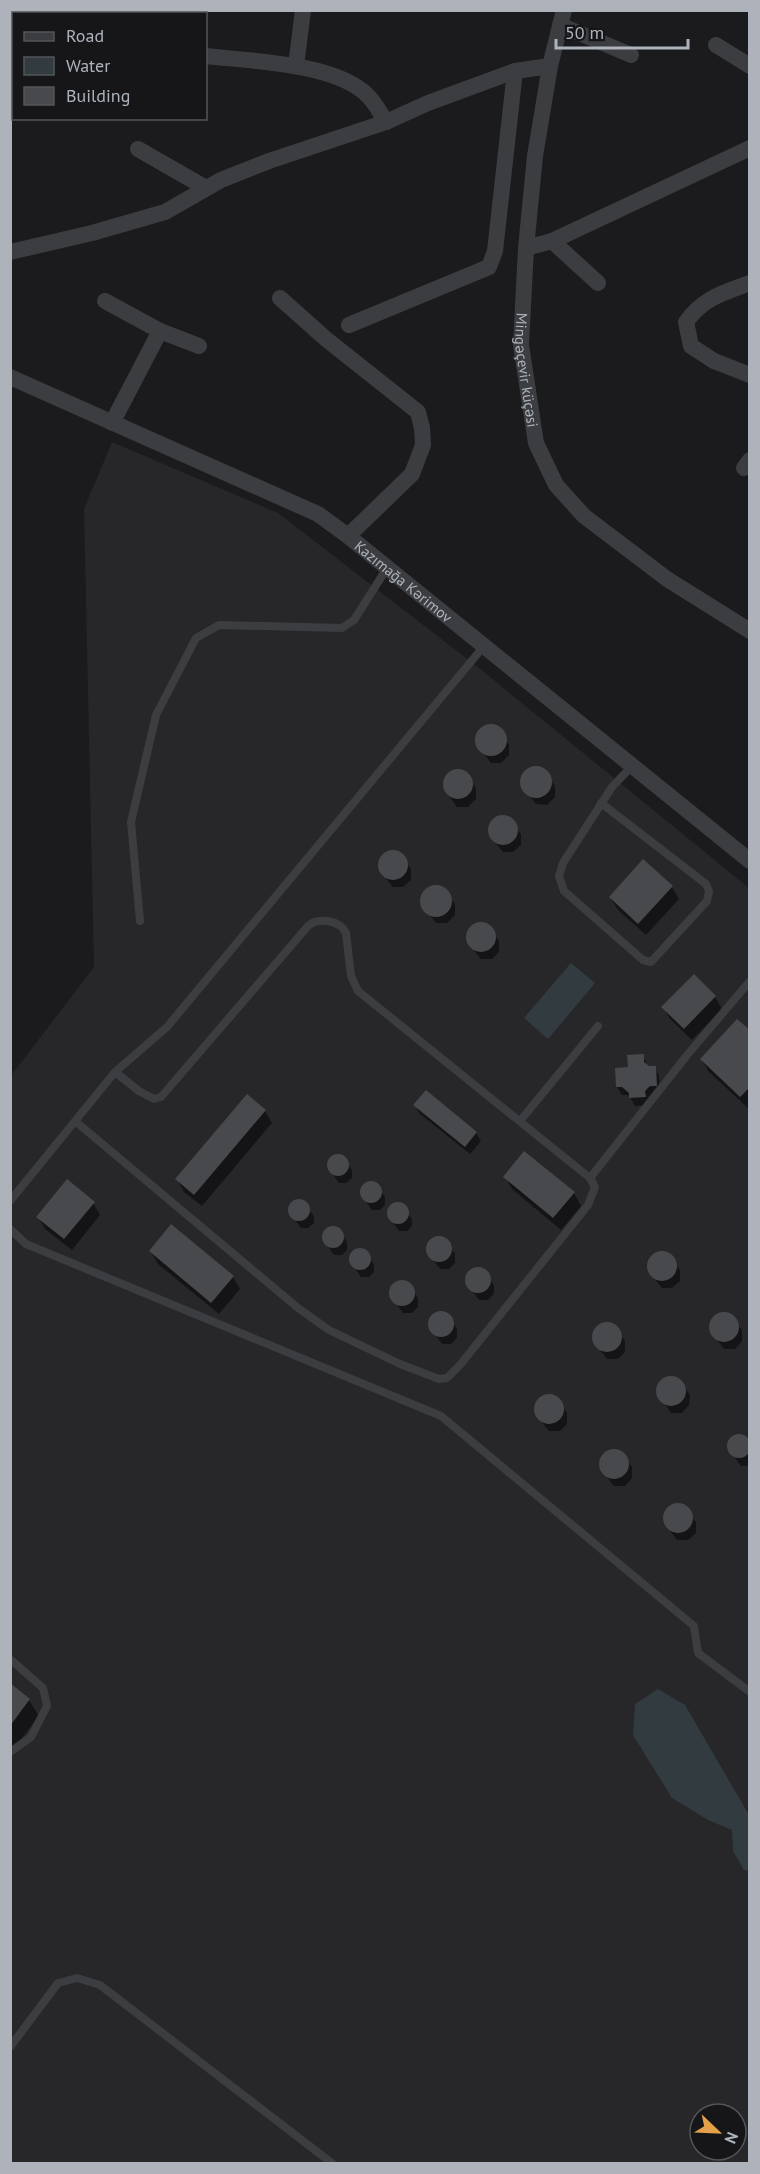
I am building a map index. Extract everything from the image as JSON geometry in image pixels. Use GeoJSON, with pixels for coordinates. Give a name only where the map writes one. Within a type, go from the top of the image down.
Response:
{"type":"FeatureCollection","features":[{"type":"Feature","properties":{"kind":"street"},"geometry":{"type":"LineString","coordinates":[[296,66],[303,10]]}},
{"type":"Feature","properties":{"kind":"street"},"geometry":{"type":"LineString","coordinates":[[562,18],[631,55]]}},
{"type":"Feature","properties":{"kind":"street","name":"Mingəçevir küçəsi"},"geometry":{"type":"LineString","coordinates":[[562,18],[550,66],[535,156],[526,248],[521,345],[536,443],[556,485],[584,516],[667,579],[750,631]]}},
{"type":"Feature","properties":{"kind":"street"},"geometry":{"type":"LineString","coordinates":[[716,45],[750,66]]}},
{"type":"Feature","properties":{"kind":"street"},"geometry":{"type":"LineString","coordinates":[[207,56],[296,66],[335,76],[353,84],[368,95],[386,122]]}},
{"type":"Feature","properties":{"kind":"street"},"geometry":{"type":"LineString","coordinates":[[10,252],[92,233],[165,212],[221,180],[269,161],[386,122],[428,103],[515,71],[550,66]]}},
{"type":"Feature","properties":{"kind":"street"},"geometry":{"type":"LineString","coordinates":[[349,325],[489,267],[495,251],[515,71]]}},
{"type":"Feature","properties":{"kind":"street"},"geometry":{"type":"LineString","coordinates":[[526,248],[552,241],[750,148]]}},
{"type":"Feature","properties":{"kind":"street"},"geometry":{"type":"LineString","coordinates":[[138,150],[206,189]]}},
{"type":"Feature","properties":{"kind":"street"},"geometry":{"type":"LineString","coordinates":[[552,241],[598,283]]}},
{"type":"Feature","properties":{"kind":"street"},"geometry":{"type":"LineString","coordinates":[[750,283],[712,298],[696,308],[686,322],[692,346],[714,361],[750,375]]}},
{"type":"Feature","properties":{"kind":"street"},"geometry":{"type":"LineString","coordinates":[[280,298],[332,344],[418,412],[423,445],[412,474],[348,536]]}},
{"type":"Feature","properties":{"kind":"street"},"geometry":{"type":"LineString","coordinates":[[105,301],[160,331],[199,346]]}},
{"type":"Feature","properties":{"kind":"street"},"geometry":{"type":"LineString","coordinates":[[112,423],[160,331]]}},
{"type":"Feature","properties":{"kind":"street","name":"Kazımağa Kərimov"},"geometry":{"type":"LineString","coordinates":[[10,377],[318,514],[750,861]]}},
{"type":"Feature","properties":{"kind":"lane"},"geometry":{"type":"LineString","coordinates":[[140,921],[131,822],[156,715],[196,638],[219,625],[342,628],[354,620],[387,568]]}},
{"type":"Feature","properties":{"kind":"lane"},"geometry":{"type":"LineString","coordinates":[[10,1202],[115,1072],[167,1027],[484,646]]}},
{"type":"Feature","properties":{"kind":"lane"},"geometry":{"type":"LineString","coordinates":[[601,803],[706,884],[709,891],[706,901],[651,962],[643,960],[564,891],[559,876],[563,863],[601,803],[612,787],[632,766]]}},
{"type":"Feature","properties":{"kind":"lane"},"geometry":{"type":"LineString","coordinates":[[75,1121],[328,1330],[400,1364],[439,1379],[447,1378],[460,1365],[588,1205],[595,1187],[590,1178],[358,991],[351,976],[344,927],[320,921],[313,921],[308,926],[161,1097],[154,1099],[139,1091],[115,1072]]}},
{"type":"Feature","properties":{"kind":"lane"},"geometry":{"type":"LineString","coordinates":[[590,1178],[688,1054],[750,981]]}},
{"type":"Feature","properties":{"kind":"lane"},"geometry":{"type":"LineString","coordinates":[[520,1121],[598,1026]]}},
{"type":"Feature","properties":{"kind":"lane"},"geometry":{"type":"LineString","coordinates":[[10,1229],[26,1244],[441,1416],[694,1626],[698,1653],[750,1692]]}},
{"type":"Feature","properties":{"kind":"lane"},"geometry":{"type":"LineString","coordinates":[[10,1659],[42,1688],[47,1706],[31,1737],[10,1752]]}},
{"type":"Feature","properties":{"kind":"lane"},"geometry":{"type":"LineString","coordinates":[[10,2047],[58,1983],[77,1978],[100,1985],[333,2163]]}},
{"type":"Feature","properties":{"kind":"shaded area"},"geometry":{"type":"Polygon","coordinates":[[[112,442],[278,513],[479,668],[749,888],[749,2163],[11,2163],[10,1077],[94,967],[84,509],[112,442]]]}},
{"type":"Feature","properties":{"kind":"water"},"geometry":{"type":"Polygon","coordinates":[[[571,963],[595,983],[548,1039],[524,1018],[571,963]]]}},
{"type":"Feature","properties":{"kind":"water"},"geometry":{"type":"Polygon","coordinates":[[[658,1689],[685,1705],[749,1815],[749,1871],[744,1870],[733,1851],[732,1830],[708,1820],[672,1798],[633,1735],[635,1704],[658,1689]]]}},
{"type":"Feature","properties":{"kind":"building"},"geometry":{"type":"Polygon","coordinates":[[[491,724],[502,729],[507,740],[502,751],[491,756],[480,751],[475,740],[480,729],[491,724]]]}},
{"type":"Feature","properties":{"kind":"building"},"geometry":{"type":"Polygon","coordinates":[[[536,766],[547,771],[552,782],[547,793],[536,798],[525,793],[520,782],[525,771],[536,766]]]}},
{"type":"Feature","properties":{"kind":"building"},"geometry":{"type":"Polygon","coordinates":[[[458,769],[469,773],[473,784],[469,795],[458,799],[447,795],[443,784],[447,773],[458,769]]]}},
{"type":"Feature","properties":{"kind":"building"},"geometry":{"type":"Polygon","coordinates":[[[503,815],[514,819],[518,830],[514,841],[503,845],[492,841],[488,830],[492,819],[503,815]]]}},
{"type":"Feature","properties":{"kind":"building"},"geometry":{"type":"Polygon","coordinates":[[[393,850],[404,854],[408,865],[404,876],[393,880],[382,876],[378,865],[382,854],[393,850]]]}},
{"type":"Feature","properties":{"kind":"building"},"geometry":{"type":"Polygon","coordinates":[[[643,859],[673,886],[638,924],[609,897],[643,859]]]}},
{"type":"Feature","properties":{"kind":"building"},"geometry":{"type":"Polygon","coordinates":[[[436,885],[447,890],[452,901],[447,912],[436,917],[425,912],[420,901],[425,890],[436,885]]]}},
{"type":"Feature","properties":{"kind":"building"},"geometry":{"type":"Polygon","coordinates":[[[481,922],[492,926],[496,937],[492,948],[481,952],[470,948],[466,937],[470,926],[481,922]]]}},
{"type":"Feature","properties":{"kind":"building"},"geometry":{"type":"Polygon","coordinates":[[[694,974],[716,996],[684,1029],[661,1007],[694,974]]]}},
{"type":"Feature","properties":{"kind":"building"},"geometry":{"type":"Polygon","coordinates":[[[737,1019],[750,1030],[750,1087],[740,1097],[700,1059],[737,1019]]]}},
{"type":"Feature","properties":{"kind":"building"},"geometry":{"type":"Polygon","coordinates":[[[644,1054],[644,1062],[649,1066],[656,1066],[657,1086],[650,1086],[645,1091],[646,1097],[629,1098],[629,1093],[622,1087],[616,1087],[615,1068],[628,1067],[627,1055],[644,1054]]]}},
{"type":"Feature","properties":{"kind":"building"},"geometry":{"type":"Polygon","coordinates":[[[426,1090],[477,1132],[465,1147],[413,1105],[426,1090]]]}},
{"type":"Feature","properties":{"kind":"building"},"geometry":{"type":"Polygon","coordinates":[[[247,1094],[266,1110],[194,1195],[175,1179],[247,1094]]]}},
{"type":"Feature","properties":{"kind":"building"},"geometry":{"type":"Polygon","coordinates":[[[524,1151],[575,1192],[553,1218],[503,1177],[524,1151]]]}},
{"type":"Feature","properties":{"kind":"building"},"geometry":{"type":"Polygon","coordinates":[[[338,1154],[346,1157],[349,1165],[346,1173],[338,1176],[330,1173],[327,1165],[330,1157],[338,1154]]]}},
{"type":"Feature","properties":{"kind":"building"},"geometry":{"type":"Polygon","coordinates":[[[67,1179],[95,1202],[64,1239],[36,1217],[67,1179]]]}},
{"type":"Feature","properties":{"kind":"building"},"geometry":{"type":"Polygon","coordinates":[[[371,1181],[379,1184],[382,1192],[379,1200],[371,1203],[363,1200],[360,1192],[363,1184],[371,1181]]]}},
{"type":"Feature","properties":{"kind":"building"},"geometry":{"type":"Polygon","coordinates":[[[299,1199],[307,1202],[310,1210],[307,1218],[299,1221],[291,1218],[288,1210],[291,1202],[299,1199]]]}},
{"type":"Feature","properties":{"kind":"building"},"geometry":{"type":"Polygon","coordinates":[[[398,1202],[406,1205],[409,1213],[406,1221],[398,1224],[390,1221],[387,1213],[390,1205],[398,1202]]]}},
{"type":"Feature","properties":{"kind":"building"},"geometry":{"type":"Polygon","coordinates":[[[171,1224],[234,1276],[211,1303],[149,1251],[171,1224]]]}},
{"type":"Feature","properties":{"kind":"building"},"geometry":{"type":"Polygon","coordinates":[[[333,1226],[341,1229],[344,1237],[341,1245],[333,1248],[325,1245],[322,1237],[325,1229],[333,1226]]]}},
{"type":"Feature","properties":{"kind":"building"},"geometry":{"type":"Polygon","coordinates":[[[439,1236],[448,1240],[452,1249],[448,1258],[439,1262],[430,1258],[426,1249],[430,1240],[439,1236]]]}},
{"type":"Feature","properties":{"kind":"building"},"geometry":{"type":"Polygon","coordinates":[[[360,1248],[368,1251],[371,1259],[368,1267],[360,1270],[352,1267],[349,1259],[352,1251],[360,1248]]]}},
{"type":"Feature","properties":{"kind":"building"},"geometry":{"type":"Polygon","coordinates":[[[662,1251],[673,1255],[677,1266],[673,1277],[662,1281],[651,1277],[647,1266],[651,1255],[662,1251]]]}},
{"type":"Feature","properties":{"kind":"building"},"geometry":{"type":"Polygon","coordinates":[[[478,1267],[487,1271],[491,1280],[487,1289],[478,1293],[469,1289],[465,1280],[469,1271],[478,1267]]]}},
{"type":"Feature","properties":{"kind":"building"},"geometry":{"type":"Polygon","coordinates":[[[402,1280],[411,1284],[415,1293],[411,1302],[402,1306],[393,1302],[389,1293],[393,1284],[402,1280]]]}},
{"type":"Feature","properties":{"kind":"building"},"geometry":{"type":"Polygon","coordinates":[[[441,1311],[450,1315],[454,1324],[450,1333],[441,1337],[432,1333],[428,1324],[432,1315],[441,1311]]]}},
{"type":"Feature","properties":{"kind":"building"},"geometry":{"type":"Polygon","coordinates":[[[724,1312],[735,1316],[739,1327],[735,1338],[724,1342],[713,1338],[709,1327],[713,1316],[724,1312]]]}},
{"type":"Feature","properties":{"kind":"building"},"geometry":{"type":"Polygon","coordinates":[[[607,1322],[618,1326],[622,1337],[618,1348],[607,1352],[596,1348],[592,1337],[596,1326],[607,1322]]]}},
{"type":"Feature","properties":{"kind":"building"},"geometry":{"type":"Polygon","coordinates":[[[671,1376],[682,1380],[686,1391],[682,1402],[671,1406],[660,1402],[656,1391],[660,1380],[671,1376]]]}},
{"type":"Feature","properties":{"kind":"building"},"geometry":{"type":"Polygon","coordinates":[[[549,1394],[560,1398],[564,1409],[560,1420],[549,1424],[538,1420],[534,1409],[538,1398],[549,1394]]]}},
{"type":"Feature","properties":{"kind":"building"},"geometry":{"type":"Polygon","coordinates":[[[739,1434],[748,1437],[751,1446],[748,1455],[739,1458],[730,1455],[727,1446],[730,1437],[739,1434]]]}},
{"type":"Feature","properties":{"kind":"building"},"geometry":{"type":"Polygon","coordinates":[[[614,1449],[625,1453],[629,1464],[625,1475],[614,1479],[603,1475],[599,1464],[603,1453],[614,1449]]]}},
{"type":"Feature","properties":{"kind":"building"},"geometry":{"type":"Polygon","coordinates":[[[678,1503],[689,1507],[693,1518],[689,1529],[678,1533],[667,1529],[663,1518],[667,1507],[678,1503]]]}},
{"type":"Feature","properties":{"kind":"building"},"geometry":{"type":"Polygon","coordinates":[[[10,1683],[30,1699],[10,1726],[10,1683]]]}}]}
